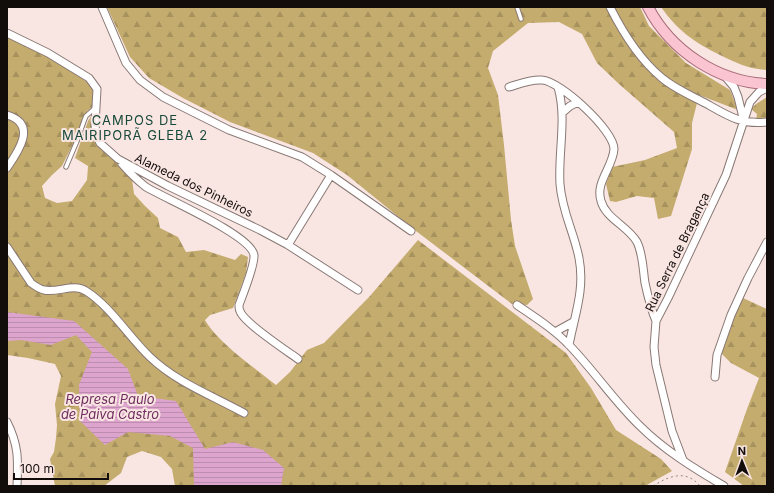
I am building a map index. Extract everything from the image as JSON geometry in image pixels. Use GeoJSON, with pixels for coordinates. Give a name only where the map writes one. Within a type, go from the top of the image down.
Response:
{"type":"FeatureCollection","features":[{"type":"Feature","properties":{"kind":"main road"},"geometry":{"type":"LineString","coordinates":[[648,7],[661,27],[685,52],[709,68],[742,81],[767,84]]}},
{"type":"Feature","properties":{"kind":"street"},"geometry":{"type":"LineString","coordinates":[[102,7],[126,63],[140,80],[163,97],[229,130],[302,158],[332,175],[412,231]]}},
{"type":"Feature","properties":{"kind":"street"},"geometry":{"type":"LineString","coordinates":[[610,7],[630,43],[662,78],[719,111],[744,122],[756,124],[767,122]]}},
{"type":"Feature","properties":{"kind":"street","name":"Alameda dos Pinheiros"},"geometry":{"type":"LineString","coordinates":[[7,33],[48,53],[88,78],[97,88],[96,134],[100,143],[118,159],[168,186],[233,216],[288,245],[358,290]]}},
{"type":"Feature","properties":{"kind":"street"},"geometry":{"type":"LineString","coordinates":[[724,75],[738,96],[744,122]]}},
{"type":"Feature","properties":{"kind":"street"},"geometry":{"type":"LineString","coordinates":[[509,87],[542,80],[558,87],[578,102],[599,122],[610,137],[614,147],[613,156],[603,178],[600,199],[611,216],[633,236],[637,243],[650,308],[656,321]]}},
{"type":"Feature","properties":{"kind":"street"},"geometry":{"type":"LineString","coordinates":[[558,87],[563,112],[560,176],[561,196],[566,218],[577,249],[581,274],[580,294],[569,345]]}},
{"type":"Feature","properties":{"kind":"street","name":"Rua Serra de Bragança"},"geometry":{"type":"LineString","coordinates":[[683,460],[672,431],[656,364],[654,333],[656,321],[726,175],[750,102],[759,92],[767,88]]}},
{"type":"Feature","properties":{"kind":"street"},"geometry":{"type":"LineString","coordinates":[[563,112],[578,102]]}},
{"type":"Feature","properties":{"kind":"street"},"geometry":{"type":"LineString","coordinates":[[7,115],[19,121],[23,128],[22,144],[7,168]]}},
{"type":"Feature","properties":{"kind":"street"},"geometry":{"type":"LineString","coordinates":[[118,159],[134,177],[145,186],[214,223],[247,243],[254,255],[253,264],[239,305],[239,311],[242,316],[256,328],[298,358]]}},
{"type":"Feature","properties":{"kind":"street"},"geometry":{"type":"LineString","coordinates":[[288,245],[332,175]]}},
{"type":"Feature","properties":{"kind":"street"},"geometry":{"type":"LineString","coordinates":[[716,378],[717,354],[731,315],[767,242]]}},
{"type":"Feature","properties":{"kind":"street"},"geometry":{"type":"LineString","coordinates":[[7,247],[31,283],[38,288],[45,290],[76,287],[87,291],[102,304],[149,356],[160,366],[192,386],[244,413]]}},
{"type":"Feature","properties":{"kind":"street"},"geometry":{"type":"LineString","coordinates":[[518,305],[555,332],[569,345],[641,428],[683,460],[724,486]]}},
{"type":"Feature","properties":{"kind":"street"},"geometry":{"type":"LineString","coordinates":[[555,332],[573,322]]}},
{"type":"Feature","properties":{"kind":"street"},"geometry":{"type":"LineString","coordinates":[[7,422],[17,445],[17,486]]}},
{"type":"Feature","properties":{"kind":"lane"},"geometry":{"type":"LineString","coordinates":[[518,7],[521,19]]}},
{"type":"Feature","properties":{"kind":"lane"},"geometry":{"type":"LineString","coordinates":[[66,167],[86,116],[96,108]]}},
{"type":"Feature","properties":{"kind":"path"},"geometry":{"type":"LineString","coordinates":[[653,486],[667,478],[679,475],[696,480],[700,486]]}},
{"type":"Feature","properties":{"kind":"green space"},"geometry":{"type":"Polygon","coordinates":[[[107,7],[640,7],[649,26],[686,63],[730,90],[738,110],[699,95],[692,123],[692,149],[671,216],[658,219],[654,198],[637,196],[616,202],[610,201],[606,184],[612,167],[645,160],[677,148],[674,132],[597,63],[582,34],[559,22],[528,23],[493,51],[488,68],[498,95],[515,246],[533,299],[527,305],[512,304],[416,231],[347,175],[313,153],[230,122],[183,98],[149,78],[130,57],[107,7]]]}},
{"type":"Feature","properties":{"kind":"green space"},"geometry":{"type":"Polygon","coordinates":[[[661,7],[767,7],[767,70],[743,65],[702,45],[680,29],[661,7]]]}},
{"type":"Feature","properties":{"kind":"green space"},"geometry":{"type":"Polygon","coordinates":[[[7,36],[67,67],[92,86],[94,93],[94,106],[87,111],[62,166],[42,186],[45,198],[57,203],[72,201],[87,180],[88,166],[75,158],[88,121],[93,113],[94,134],[132,179],[134,194],[158,218],[160,228],[178,237],[186,252],[204,250],[235,260],[241,254],[248,257],[246,273],[233,308],[210,315],[205,320],[211,329],[228,346],[276,385],[290,372],[307,350],[324,343],[370,296],[418,240],[566,353],[591,388],[616,430],[661,459],[672,471],[645,486],[175,486],[172,469],[161,457],[142,451],[127,457],[121,473],[104,486],[55,486],[50,459],[54,452],[56,438],[57,425],[55,404],[61,376],[55,364],[7,355],[7,36]]]}},
{"type":"Feature","properties":{"kind":"green space"},"geometry":{"type":"Polygon","coordinates":[[[767,97],[767,118],[756,120],[757,114],[751,109],[767,97]]]}},
{"type":"Feature","properties":{"kind":"green space"},"geometry":{"type":"Polygon","coordinates":[[[743,298],[767,309],[767,486],[744,486],[725,472],[759,378],[731,363],[722,354],[727,332],[743,298]]]}},
{"type":"Feature","properties":{"kind":"water","name":"Represa Paulo de Paiva Castro"},"geometry":{"type":"Polygon","coordinates":[[[7,312],[74,321],[128,369],[138,396],[176,401],[205,449],[233,442],[263,450],[284,468],[281,486],[194,486],[193,448],[170,436],[128,432],[105,445],[80,421],[79,385],[92,352],[76,335],[51,345],[21,340],[7,341],[7,312]]]}},
{"type":"Feature","properties":{"kind":"district","name":"CAMPOS DE MAIRIPORÃ GLEBA 2"},"geometry":{"type":"Point","coordinates":[135,128]}}]}
